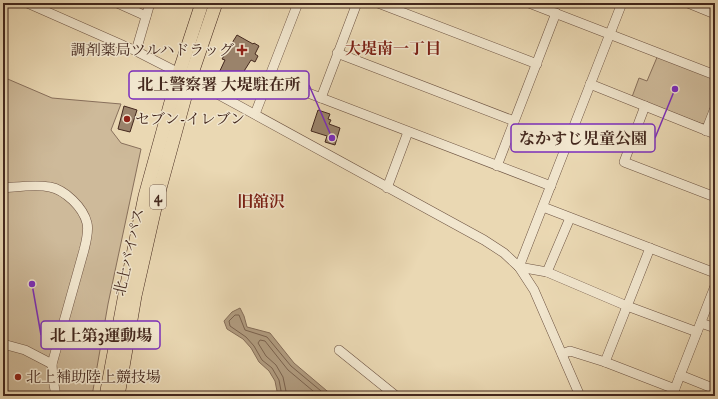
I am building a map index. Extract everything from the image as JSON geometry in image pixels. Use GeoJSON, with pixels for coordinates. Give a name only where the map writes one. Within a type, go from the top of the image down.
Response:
{"type":"FeatureCollection","features":[{"type":"Feature","properties":{"kind":"highway","name":"北上バイパス"},"geometry":{"type":"LineString","coordinates":[[118,396],[135,296],[184,76],[202,3]]}},
{"type":"Feature","properties":{"kind":"highway","name":"北上バイパス"},"geometry":{"type":"LineString","coordinates":[[106,396],[145,196],[184,76],[216,3]]}},
{"type":"Feature","properties":{"kind":"street"},"geometry":{"type":"LineString","coordinates":[[27,3],[136,51],[184,76],[484,240],[504,253],[519,267],[534,290],[580,396]]}},
{"type":"Feature","properties":{"kind":"street"},"geometry":{"type":"LineString","coordinates":[[117,3],[146,16]]}},
{"type":"Feature","properties":{"kind":"street"},"geometry":{"type":"LineString","coordinates":[[136,51],[150,3]]}},
{"type":"Feature","properties":{"kind":"street"},"geometry":{"type":"LineString","coordinates":[[255,114],[298,3]]}},
{"type":"Feature","properties":{"kind":"street"},"geometry":{"type":"LineString","coordinates":[[321,98],[357,3]]}},
{"type":"Feature","properties":{"kind":"street"},"geometry":{"type":"LineString","coordinates":[[378,3],[537,64]]}},
{"type":"Feature","properties":{"kind":"street"},"geometry":{"type":"LineString","coordinates":[[529,3],[715,75]]}},
{"type":"Feature","properties":{"kind":"street"},"geometry":{"type":"LineString","coordinates":[[519,267],[622,3]]}},
{"type":"Feature","properties":{"kind":"street"},"geometry":{"type":"LineString","coordinates":[[688,3],[713,9]]}},
{"type":"Feature","properties":{"kind":"street"},"geometry":{"type":"LineString","coordinates":[[497,166],[556,13]]}},
{"type":"Feature","properties":{"kind":"street"},"geometry":{"type":"LineString","coordinates":[[338,53],[514,121]]}},
{"type":"Feature","properties":{"kind":"street"},"geometry":{"type":"LineString","coordinates":[[269,78],[551,186]]}},
{"type":"Feature","properties":{"kind":"street"},"geometry":{"type":"LineString","coordinates":[[590,84],[711,132],[715,108]]}},
{"type":"Feature","properties":{"kind":"street"},"geometry":{"type":"LineString","coordinates":[[645,106],[624,162],[715,197]]}},
{"type":"Feature","properties":{"kind":"street"},"geometry":{"type":"LineString","coordinates":[[387,188],[408,132]]}},
{"type":"Feature","properties":{"kind":"street"},"geometry":{"type":"LineString","coordinates":[[3,188],[26,186],[50,187],[63,192],[83,213],[87,223],[87,236],[84,250],[52,364],[52,379],[56,396]]}},
{"type":"Feature","properties":{"kind":"street"},"geometry":{"type":"LineString","coordinates":[[543,207],[715,273]]}},
{"type":"Feature","properties":{"kind":"street"},"geometry":{"type":"LineString","coordinates":[[547,272],[570,218]]}},
{"type":"Feature","properties":{"kind":"street"},"geometry":{"type":"LineString","coordinates":[[605,362],[650,248]]}},
{"type":"Feature","properties":{"kind":"street"},"geometry":{"type":"LineString","coordinates":[[519,267],[547,272],[627,306],[697,332]]}},
{"type":"Feature","properties":{"kind":"street"},"geometry":{"type":"LineString","coordinates":[[562,354],[570,351],[605,362],[674,392],[715,286]]}},
{"type":"Feature","properties":{"kind":"street"},"geometry":{"type":"LineString","coordinates":[[701,323],[715,328]]}},
{"type":"Feature","properties":{"kind":"street"},"geometry":{"type":"LineString","coordinates":[[3,344],[25,350],[52,364]]}},
{"type":"Feature","properties":{"kind":"street"},"geometry":{"type":"LineString","coordinates":[[339,350],[396,396]]}},
{"type":"Feature","properties":{"kind":"street"},"geometry":{"type":"LineString","coordinates":[[680,375],[715,389]]}},
{"type":"Feature","properties":{"kind":"shaded area"},"geometry":{"type":"Polygon","coordinates":[[[658,55],[715,77],[715,100],[706,123],[702,124],[632,97],[639,78],[647,81],[658,55]]]}},
{"type":"Feature","properties":{"kind":"shaded area"},"geometry":{"type":"Polygon","coordinates":[[[3,77],[52,98],[121,104],[111,130],[121,143],[141,149],[108,304],[92,396],[3,396],[3,77]]]}},
{"type":"Feature","properties":{"kind":"water"},"geometry":{"type":"Polygon","coordinates":[[[240,308],[247,327],[270,333],[294,363],[333,396],[278,396],[275,381],[269,371],[259,362],[251,348],[243,339],[227,329],[224,321],[232,312],[240,308]]]}},
{"type":"Feature","properties":{"kind":"building","name":"調剤薬局ツルハドラッグ"},"geometry":{"type":"Polygon","coordinates":[[[237,35],[259,46],[255,54],[258,56],[255,62],[251,60],[241,76],[240,80],[244,82],[241,88],[237,85],[235,88],[217,77],[225,60],[222,59],[237,35]]]}},
{"type":"Feature","properties":{"kind":"building","name":"セブン-イレブン"},"geometry":{"type":"Polygon","coordinates":[[[124,106],[137,110],[130,132],[118,129],[124,106]]]}},
{"type":"Feature","properties":{"kind":"building"},"geometry":{"type":"Polygon","coordinates":[[[318,110],[330,114],[328,119],[331,120],[329,124],[340,128],[335,145],[325,142],[327,136],[311,131],[318,110]]]}},
{"type":"Feature","properties":{"kind":"place","name":"調剤薬局ツルハドラッグ"},"geometry":{"type":"Point","coordinates":[242,50]}},
{"type":"Feature","properties":{"kind":"place","name":"なかすじ児童公園"},"geometry":{"type":"Point","coordinates":[675,89]}},
{"type":"Feature","properties":{"kind":"place","name":"セブン-イレブン"},"geometry":{"type":"Point","coordinates":[127,119]}},
{"type":"Feature","properties":{"kind":"place","name":"北上警察署 大堤駐在所"},"geometry":{"type":"Point","coordinates":[332,138]}},
{"type":"Feature","properties":{"kind":"place","name":"北上第3運動場"},"geometry":{"type":"Point","coordinates":[32,284]}},
{"type":"Feature","properties":{"kind":"place","name":"北上補助陸上競技場"},"geometry":{"type":"Point","coordinates":[18,377]}},
{"type":"Feature","properties":{"kind":"district","name":"大堤南一丁目"},"geometry":{"type":"Point","coordinates":[393,48]}},
{"type":"Feature","properties":{"kind":"district","name":"旧舘沢"},"geometry":{"type":"Point","coordinates":[261,201]}}]}
